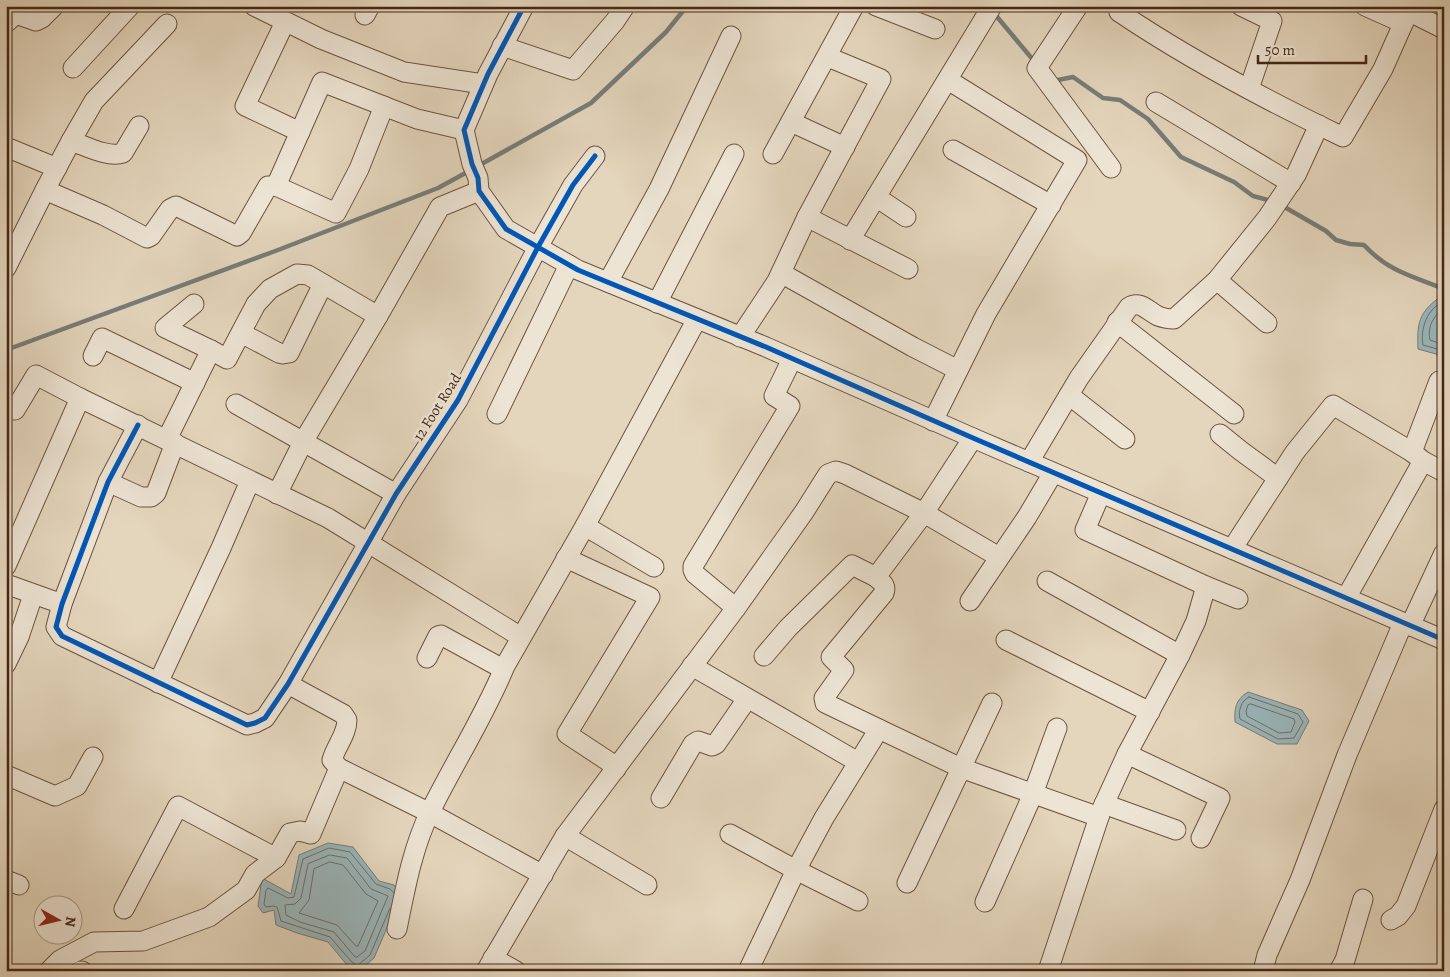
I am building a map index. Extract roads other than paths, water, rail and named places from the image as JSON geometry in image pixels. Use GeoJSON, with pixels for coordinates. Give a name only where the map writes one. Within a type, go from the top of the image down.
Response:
{"type":"FeatureCollection","features":[{"type":"Feature","properties":{"kind":"street"},"geometry":{"type":"LineString","coordinates":[[6,23],[16,14],[33,21],[40,20],[54,6]]}},
{"type":"Feature","properties":{"kind":"street"},"geometry":{"type":"LineString","coordinates":[[72,68],[130,6]]}},
{"type":"Feature","properties":{"kind":"street"},"geometry":{"type":"LineString","coordinates":[[254,6],[321,39],[404,72],[483,84]]}},
{"type":"Feature","properties":{"kind":"street"},"geometry":{"type":"LineString","coordinates":[[524,6],[483,84],[464,130],[477,178],[506,229],[569,265],[1444,640]]}},
{"type":"Feature","properties":{"kind":"street"},"geometry":{"type":"LineString","coordinates":[[502,46],[573,70],[625,6]]}},
{"type":"Feature","properties":{"kind":"street"},"geometry":{"type":"LineString","coordinates":[[773,154],[828,57],[854,6]]}},
{"type":"Feature","properties":{"kind":"street"},"geometry":{"type":"LineString","coordinates":[[876,6],[900,10],[935,29]]}},
{"type":"Feature","properties":{"kind":"street"},"geometry":{"type":"LineString","coordinates":[[850,240],[992,6]]}},
{"type":"Feature","properties":{"kind":"street"},"geometry":{"type":"LineString","coordinates":[[1078,6],[1037,68],[1110,168]]}},
{"type":"Feature","properties":{"kind":"street"},"geometry":{"type":"LineString","coordinates":[[1119,6],[1119,12],[1164,42],[1249,89],[1343,137],[1383,69],[1407,13]]}},
{"type":"Feature","properties":{"kind":"street"},"geometry":{"type":"LineString","coordinates":[[1241,6],[1272,21],[1249,89]]}},
{"type":"Feature","properties":{"kind":"street"},"geometry":{"type":"LineString","coordinates":[[1365,6],[1407,13],[1444,28]]}},
{"type":"Feature","properties":{"kind":"street"},"geometry":{"type":"LineString","coordinates":[[285,22],[245,106],[300,132]]}},
{"type":"Feature","properties":{"kind":"street"},"geometry":{"type":"LineString","coordinates":[[6,268],[45,190],[94,101],[167,24]]}},
{"type":"Feature","properties":{"kind":"street"},"geometry":{"type":"LineString","coordinates":[[608,282],[659,189],[731,36]]}},
{"type":"Feature","properties":{"kind":"street"},"geometry":{"type":"LineString","coordinates":[[740,337],[781,273],[807,218],[881,79],[828,57]]}},
{"type":"Feature","properties":{"kind":"street"},"geometry":{"type":"LineString","coordinates":[[933,421],[986,314],[1077,160],[948,80]]}},
{"type":"Feature","properties":{"kind":"street"},"geometry":{"type":"LineString","coordinates":[[276,186],[322,82],[417,119],[464,130]]}},
{"type":"Feature","properties":{"kind":"street"},"geometry":{"type":"LineString","coordinates":[[1156,102],[1291,183]]}},
{"type":"Feature","properties":{"kind":"street"},"geometry":{"type":"LineString","coordinates":[[45,190],[147,238],[151,236],[170,209],[176,206],[237,236],[241,233],[268,186],[276,186],[336,213],[359,169],[384,106]]}},
{"type":"Feature","properties":{"kind":"street"},"geometry":{"type":"LineString","coordinates":[[791,122],[845,147]]}},
{"type":"Feature","properties":{"kind":"street"},"geometry":{"type":"LineString","coordinates":[[1029,462],[1069,395],[1129,307],[1139,304],[1160,316],[1174,319],[1217,280],[1267,218],[1291,183],[1319,125]]}},
{"type":"Feature","properties":{"kind":"street"},"geometry":{"type":"LineString","coordinates":[[71,141],[111,154],[123,153],[140,126]]}},
{"type":"Feature","properties":{"kind":"street"},"geometry":{"type":"LineString","coordinates":[[6,147],[57,168]]}},
{"type":"Feature","properties":{"kind":"street"},"geometry":{"type":"LineString","coordinates":[[953,150],[1051,205]]}},
{"type":"Feature","properties":{"kind":"street"},"geometry":{"type":"LineString","coordinates":[[657,303],[734,154]]}},
{"type":"Feature","properties":{"kind":"street","name":"12 Foot Road"},"geometry":{"type":"LineString","coordinates":[[62,604],[56,628],[58,633],[247,725],[256,723],[264,718],[292,676],[370,543],[396,494],[458,400],[538,247],[573,185],[594,156]]}},
{"type":"Feature","properties":{"kind":"street"},"geometry":{"type":"LineString","coordinates":[[277,494],[303,442],[378,316],[440,206],[477,178]]}},
{"type":"Feature","properties":{"kind":"street"},"geometry":{"type":"LineString","coordinates":[[876,197],[906,217]]}},
{"type":"Feature","properties":{"kind":"street"},"geometry":{"type":"LineString","coordinates":[[807,218],[908,269]]}},
{"type":"Feature","properties":{"kind":"street"},"geometry":{"type":"LineString","coordinates":[[497,414],[569,265]]}},
{"type":"Feature","properties":{"kind":"street"},"geometry":{"type":"LineString","coordinates":[[781,273],[958,370]]}},
{"type":"Feature","properties":{"kind":"street"},"geometry":{"type":"LineString","coordinates":[[194,304],[165,328],[227,359],[256,304],[270,290],[296,274],[308,275],[378,316]]}},
{"type":"Feature","properties":{"kind":"street"},"geometry":{"type":"LineString","coordinates":[[1217,280],[1267,323]]}},
{"type":"Feature","properties":{"kind":"street"},"geometry":{"type":"LineString","coordinates":[[241,333],[279,353],[289,353],[323,284]]}},
{"type":"Feature","properties":{"kind":"street"},"geometry":{"type":"LineString","coordinates":[[397,930],[411,864],[430,813],[478,725],[503,669],[585,526],[697,319]]}},
{"type":"Feature","properties":{"kind":"street"},"geometry":{"type":"LineString","coordinates":[[1117,322],[1234,414]]}},
{"type":"Feature","properties":{"kind":"street"},"geometry":{"type":"LineString","coordinates":[[93,356],[102,338],[195,383]]}},
{"type":"Feature","properties":{"kind":"street"},"geometry":{"type":"LineString","coordinates":[[108,482],[141,496],[151,497],[156,493],[171,441],[211,350]]}},
{"type":"Feature","properties":{"kind":"street"},"geometry":{"type":"LineString","coordinates":[[736,608],[695,574],[693,566],[790,406],[774,396],[792,359]]}},
{"type":"Feature","properties":{"kind":"street"},"geometry":{"type":"LineString","coordinates":[[6,407],[15,410],[36,375],[328,518],[521,637]]}},
{"type":"Feature","properties":{"kind":"street"},"geometry":{"type":"LineString","coordinates":[[1346,598],[1418,457],[1439,381]]}},
{"type":"Feature","properties":{"kind":"street"},"geometry":{"type":"LineString","coordinates":[[1069,395],[1125,439]]}},
{"type":"Feature","properties":{"kind":"street"},"geometry":{"type":"LineString","coordinates":[[6,566],[80,398]]}},
{"type":"Feature","properties":{"kind":"street"},"geometry":{"type":"LineString","coordinates":[[236,404],[396,494]]}},
{"type":"Feature","properties":{"kind":"street"},"geometry":{"type":"LineString","coordinates":[[1232,549],[1296,452],[1333,405],[1444,472]]}},
{"type":"Feature","properties":{"kind":"street"},"geometry":{"type":"LineString","coordinates":[[6,584],[62,604],[108,482],[138,425]]}},
{"type":"Feature","properties":{"kind":"street"},"geometry":{"type":"LineString","coordinates":[[1220,434],[1278,478]]}},
{"type":"Feature","properties":{"kind":"street"},"geometry":{"type":"LineString","coordinates":[[876,577],[924,513],[973,438]]}},
{"type":"Feature","properties":{"kind":"street"},"geometry":{"type":"LineString","coordinates":[[516,971],[490,964],[565,836],[736,608],[804,512],[828,474],[836,471],[845,474],[924,513],[998,557]]}},
{"type":"Feature","properties":{"kind":"street"},"geometry":{"type":"LineString","coordinates":[[970,601],[998,557],[1027,517],[1053,473]]}},
{"type":"Feature","properties":{"kind":"street"},"geometry":{"type":"LineString","coordinates":[[158,683],[250,481]]}},
{"type":"Feature","properties":{"kind":"street"},"geometry":{"type":"LineString","coordinates":[[1101,493],[1084,530],[1238,599]]}},
{"type":"Feature","properties":{"kind":"street"},"geometry":{"type":"LineString","coordinates":[[585,526],[654,567]]}},
{"type":"Feature","properties":{"kind":"street"},"geometry":{"type":"LineString","coordinates":[[1263,971],[1267,955],[1300,880],[1347,755],[1407,624],[1444,553]]}},
{"type":"Feature","properties":{"kind":"street"},"geometry":{"type":"LineString","coordinates":[[566,558],[650,597],[567,734],[611,762],[616,769]]}},
{"type":"Feature","properties":{"kind":"street"},"geometry":{"type":"LineString","coordinates":[[764,656],[788,628],[852,565],[876,577],[886,588],[884,593],[832,656],[832,659],[844,670],[824,701],[828,705],[961,768],[1033,794],[1176,830]]}},
{"type":"Feature","properties":{"kind":"street"},"geometry":{"type":"LineString","coordinates":[[1047,581],[1180,655]]}},
{"type":"Feature","properties":{"kind":"street"},"geometry":{"type":"LineString","coordinates":[[1048,971],[1101,811],[1127,754],[1196,621],[1206,586]]}},
{"type":"Feature","properties":{"kind":"street"},"geometry":{"type":"LineString","coordinates":[[6,664],[19,637],[33,595]]}},
{"type":"Feature","properties":{"kind":"street"},"geometry":{"type":"LineString","coordinates":[[427,658],[438,636],[441,635],[503,669]]}},
{"type":"Feature","properties":{"kind":"street"},"geometry":{"type":"LineString","coordinates":[[1006,640],[1150,712]]}},
{"type":"Feature","properties":{"kind":"street"},"geometry":{"type":"LineString","coordinates":[[692,666],[858,762]]}},
{"type":"Feature","properties":{"kind":"street"},"geometry":{"type":"LineString","coordinates":[[292,676],[348,720],[347,728],[332,760],[340,768],[430,813],[543,875]]}},
{"type":"Feature","properties":{"kind":"street"},"geometry":{"type":"LineString","coordinates":[[661,798],[693,744],[698,741],[712,746],[716,744],[747,699]]}},
{"type":"Feature","properties":{"kind":"street"},"geometry":{"type":"LineString","coordinates":[[907,883],[992,702]]}},
{"type":"Feature","properties":{"kind":"street"},"geometry":{"type":"LineString","coordinates":[[985,902],[1033,794],[1058,728]]}},
{"type":"Feature","properties":{"kind":"street"},"geometry":{"type":"LineString","coordinates":[[748,971],[796,870],[824,818],[879,729]]}},
{"type":"Feature","properties":{"kind":"street"},"geometry":{"type":"LineString","coordinates":[[1127,754],[1220,798],[1201,838]]}},
{"type":"Feature","properties":{"kind":"street"},"geometry":{"type":"LineString","coordinates":[[6,776],[55,796],[77,786],[93,757]]}},
{"type":"Feature","properties":{"kind":"street"},"geometry":{"type":"LineString","coordinates":[[49,971],[60,960],[94,942],[143,941],[209,916],[246,890],[255,874],[276,858],[290,833],[300,830],[311,834],[340,768]]}},
{"type":"Feature","properties":{"kind":"street"},"geometry":{"type":"LineString","coordinates":[[124,909],[178,806],[276,858]]}},
{"type":"Feature","properties":{"kind":"street"},"geometry":{"type":"LineString","coordinates":[[1391,920],[1398,916],[1406,906],[1444,809]]}},
{"type":"Feature","properties":{"kind":"street"},"geometry":{"type":"LineString","coordinates":[[730,834],[858,902]]}},
{"type":"Feature","properties":{"kind":"street"},"geometry":{"type":"LineString","coordinates":[[565,836],[646,885]]}},
{"type":"Feature","properties":{"kind":"street"},"geometry":{"type":"LineString","coordinates":[[1339,971],[1363,899]]}},
{"type":"Feature","properties":{"kind":"water"},"geometry":{"type":"Polygon","coordinates":[[[1440,297],[1444,298],[1443,356],[1418,349],[1420,320],[1427,308],[1440,297]]]}},
{"type":"Feature","properties":{"kind":"water"},"geometry":{"type":"Polygon","coordinates":[[[1248,692],[1302,710],[1309,721],[1297,744],[1277,744],[1235,722],[1237,704],[1248,692]]]}},
{"type":"Feature","properties":{"kind":"water"},"geometry":{"type":"Polygon","coordinates":[[[328,843],[353,847],[379,881],[394,885],[401,895],[374,958],[359,971],[354,971],[347,965],[328,942],[276,925],[274,910],[263,913],[258,906],[262,878],[291,894],[299,855],[328,843]]]}},
{"type":"Feature","properties":{"kind":"waterway"},"geometry":{"type":"LineString","coordinates":[[478,166],[591,103],[666,32],[687,6]]}},
{"type":"Feature","properties":{"kind":"waterway"},"geometry":{"type":"LineString","coordinates":[[993,12],[1034,61]]}},
{"type":"Feature","properties":{"kind":"waterway"},"geometry":{"type":"LineString","coordinates":[[1053,81],[1073,77],[1103,98],[1120,100],[1148,119],[1181,157],[1234,182],[1253,196],[1272,201]]}},
{"type":"Feature","properties":{"kind":"waterway"},"geometry":{"type":"LineString","coordinates":[[6,350],[278,250],[438,188],[471,170]]}},
{"type":"Feature","properties":{"kind":"waterway"},"geometry":{"type":"LineString","coordinates":[[1281,205],[1326,231],[1336,240],[1364,245],[1373,254],[1392,267],[1444,289]]}}]}
